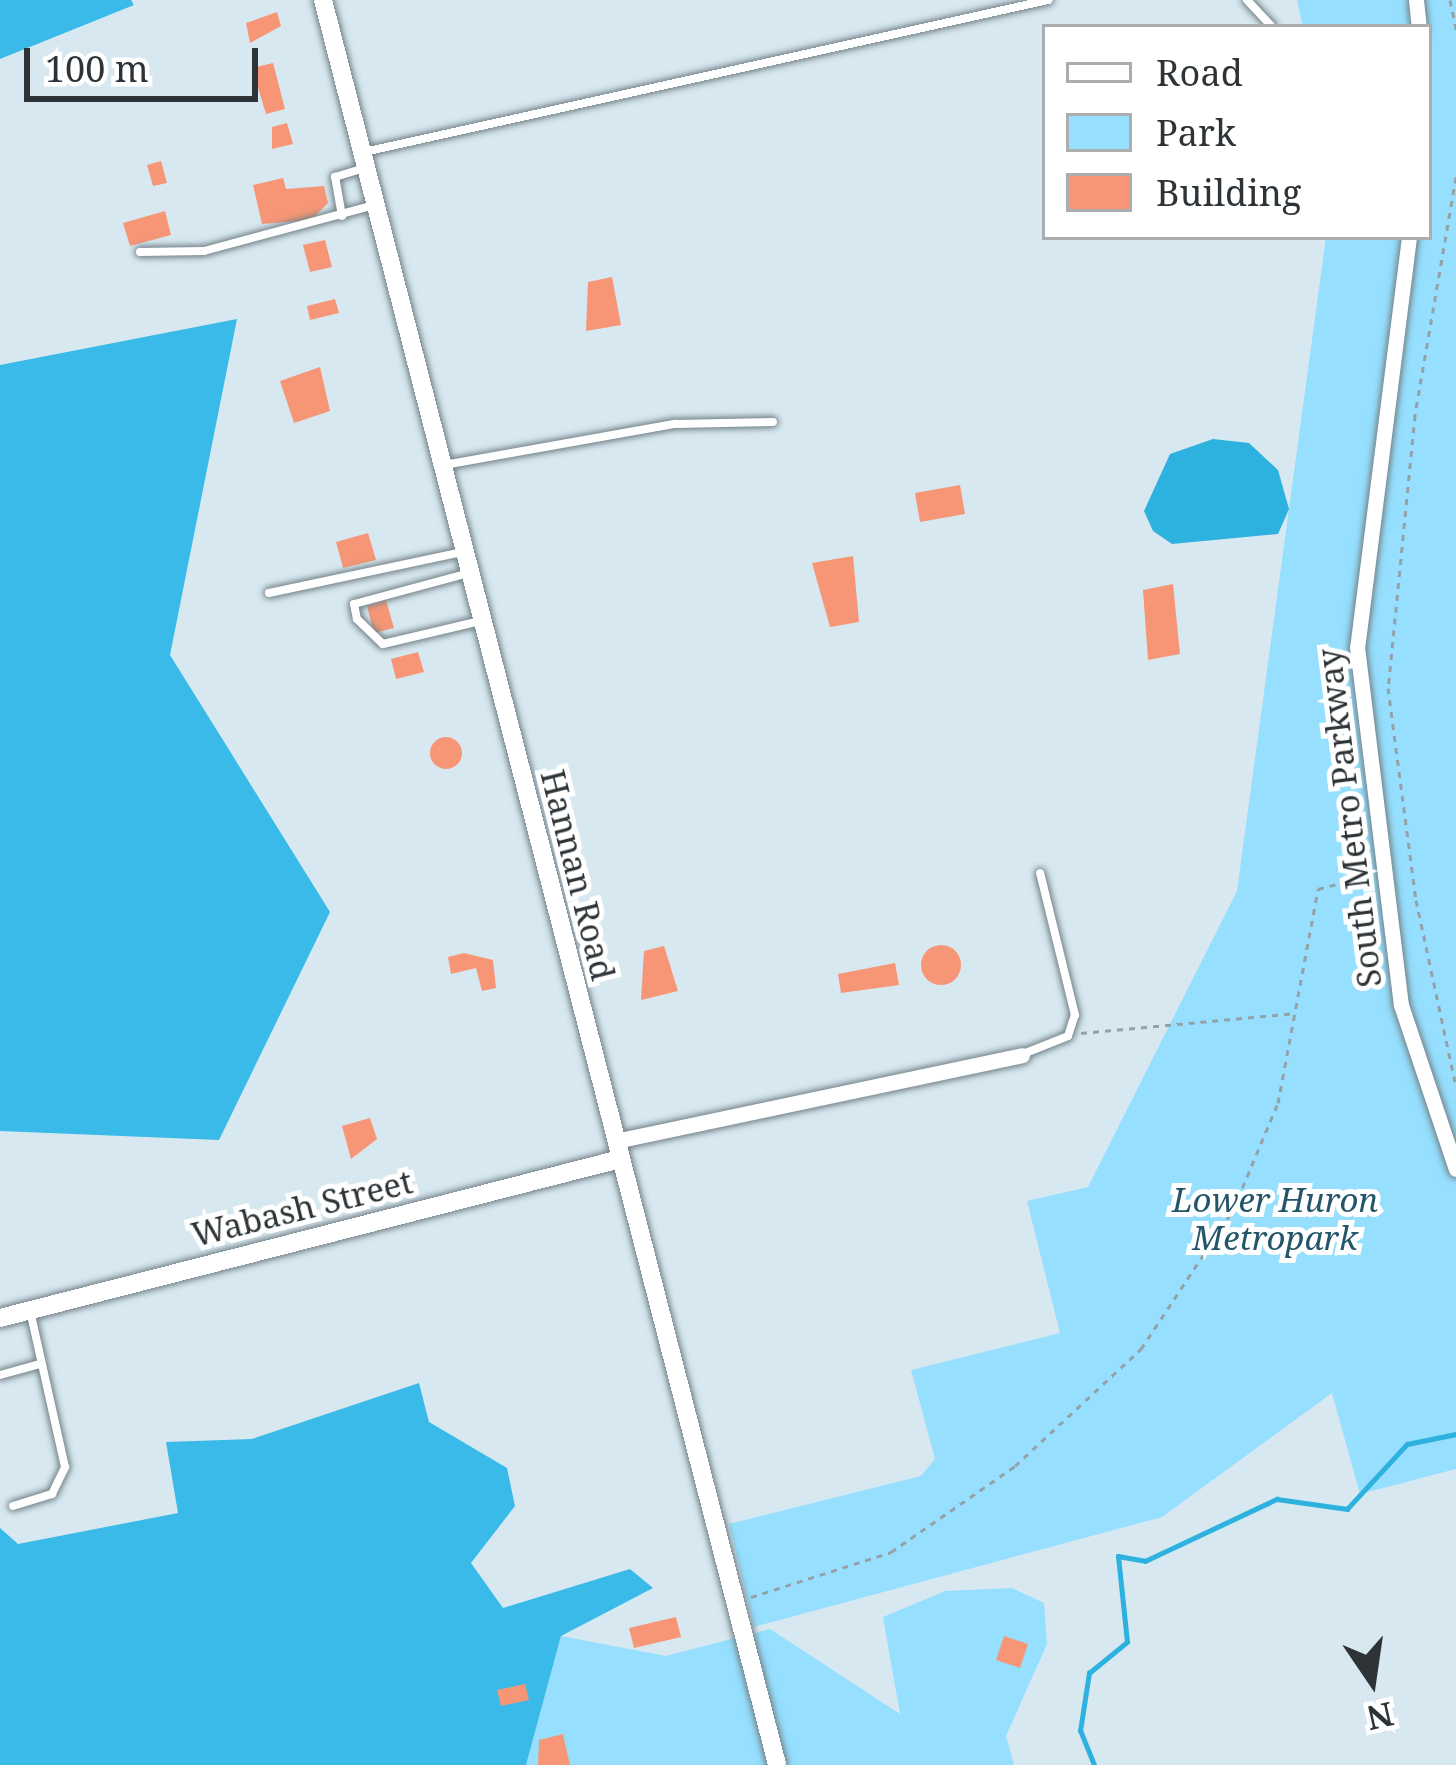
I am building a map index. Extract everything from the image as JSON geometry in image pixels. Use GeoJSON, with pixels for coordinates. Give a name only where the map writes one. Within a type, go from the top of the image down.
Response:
{"type":"FeatureCollection","features":[{"type":"Feature","properties":{"kind":"street","name":"Hannan Road"},"geometry":{"type":"LineString","coordinates":[[323,0],[777,1765]]}},
{"type":"Feature","properties":{"kind":"street","name":"South Metro Parkway"},"geometry":{"type":"LineString","coordinates":[[1409,240],[1358,623],[1382,873],[1413,1061],[1456,1169]]}},
{"type":"Feature","properties":{"kind":"street","name":"Wabash Street"},"geometry":{"type":"LineString","coordinates":[[0,1318],[618,1150],[1022,1055]]}},
{"type":"Feature","properties":{"kind":"lane"},"geometry":{"type":"LineString","coordinates":[[342,216],[335,177],[364,159],[1048,0]]}},
{"type":"Feature","properties":{"kind":"lane"},"geometry":{"type":"LineString","coordinates":[[1247,0],[1269,24]]}},
{"type":"Feature","properties":{"kind":"lane"},"geometry":{"type":"LineString","coordinates":[[140,252],[204,251],[375,205]]}},
{"type":"Feature","properties":{"kind":"lane"},"geometry":{"type":"LineString","coordinates":[[442,466],[675,424],[772,422]]}},
{"type":"Feature","properties":{"kind":"lane"},"geometry":{"type":"LineString","coordinates":[[269,593],[464,552]]}},
{"type":"Feature","properties":{"kind":"lane"},"geometry":{"type":"LineString","coordinates":[[469,573],[354,604],[357,619],[373,644],[481,620]]}},
{"type":"Feature","properties":{"kind":"lane"},"geometry":{"type":"LineString","coordinates":[[1022,1055],[1068,1036],[1075,1015],[1040,873]]}},
{"type":"Feature","properties":{"kind":"lane"},"geometry":{"type":"LineString","coordinates":[[13,1506],[62,1484],[30,1310]]}},
{"type":"Feature","properties":{"kind":"lane"},"geometry":{"type":"LineString","coordinates":[[0,1375],[40,1364]]}},
{"type":"Feature","properties":{"kind":"path"},"geometry":{"type":"LineString","coordinates":[[1450,0],[1456,29]]}},
{"type":"Feature","properties":{"kind":"path"},"geometry":{"type":"LineString","coordinates":[[1456,177],[1415,415],[1388,688],[1410,868],[1456,1086]]}},
{"type":"Feature","properties":{"kind":"path"},"geometry":{"type":"LineString","coordinates":[[735,1601],[891,1552],[1015,1466],[1141,1349],[1232,1210],[1278,1103],[1318,889],[1410,868]]}},
{"type":"Feature","properties":{"kind":"path"},"geometry":{"type":"LineString","coordinates":[[1068,1036],[1121,1022],[1296,1012]]}},
{"type":"Feature","properties":{"kind":"green space","name":"Lower Huron Metropark"},"geometry":{"type":"Polygon","coordinates":[[[1297,0],[1456,0],[1456,1469],[1360,1494],[1332,1393],[1162,1517],[754,1627],[729,1524],[921,1476],[935,1459],[911,1370],[1060,1333],[1027,1201],[1088,1187],[1237,891],[1326,240],[1432,240],[1432,24],[1302,24],[1297,0]]]}},
{"type":"Feature","properties":{"kind":"green space"},"geometry":{"type":"Polygon","coordinates":[[[1012,1588],[1044,1603],[1047,1644],[1006,1736],[1014,1765],[526,1765],[561,1636],[666,1656],[770,1629],[900,1714],[883,1617],[945,1591],[1012,1588]]]}},
{"type":"Feature","properties":{"kind":"shaded area"},"geometry":{"type":"Polygon","coordinates":[[[0,0],[131,0],[134,5],[0,59],[0,0]]]}},
{"type":"Feature","properties":{"kind":"shaded area"},"geometry":{"type":"Polygon","coordinates":[[[237,319],[170,655],[330,912],[219,1140],[0,1131],[0,365],[237,319]]]}},
{"type":"Feature","properties":{"kind":"shaded area"},"geometry":{"type":"Polygon","coordinates":[[[1213,439],[1249,443],[1278,470],[1289,509],[1278,534],[1172,544],[1153,531],[1144,511],[1170,454],[1213,439]]]}},
{"type":"Feature","properties":{"kind":"shaded area"},"geometry":{"type":"Polygon","coordinates":[[[419,1383],[429,1422],[507,1468],[515,1506],[471,1563],[503,1608],[630,1569],[653,1588],[561,1636],[526,1765],[0,1765],[0,1528],[18,1544],[178,1513],[166,1442],[252,1439],[419,1383]]]}},
{"type":"Feature","properties":{"kind":"building"},"geometry":{"type":"Polygon","coordinates":[[[277,12],[281,26],[250,43],[246,23],[277,12]]]}},
{"type":"Feature","properties":{"kind":"building"},"geometry":{"type":"Polygon","coordinates":[[[273,63],[285,109],[266,114],[252,68],[273,63]]]}},
{"type":"Feature","properties":{"kind":"building"},"geometry":{"type":"Polygon","coordinates":[[[287,123],[293,144],[272,149],[272,127],[287,123]]]}},
{"type":"Feature","properties":{"kind":"building"},"geometry":{"type":"Polygon","coordinates":[[[161,161],[167,183],[153,186],[147,165],[161,161]]]}},
{"type":"Feature","properties":{"kind":"building"},"geometry":{"type":"Polygon","coordinates":[[[283,178],[286,189],[324,186],[328,203],[311,220],[262,224],[253,185],[283,178]]]}},
{"type":"Feature","properties":{"kind":"building"},"geometry":{"type":"Polygon","coordinates":[[[165,211],[171,235],[130,246],[123,223],[165,211]]]}},
{"type":"Feature","properties":{"kind":"building"},"geometry":{"type":"Polygon","coordinates":[[[325,240],[332,267],[310,272],[303,245],[325,240]]]}},
{"type":"Feature","properties":{"kind":"building"},"geometry":{"type":"Polygon","coordinates":[[[612,277],[621,325],[586,331],[588,282],[612,277]]]}},
{"type":"Feature","properties":{"kind":"building"},"geometry":{"type":"Polygon","coordinates":[[[335,299],[339,313],[310,320],[307,306],[335,299]]]}},
{"type":"Feature","properties":{"kind":"building"},"geometry":{"type":"Polygon","coordinates":[[[320,367],[330,411],[294,423],[280,381],[320,367]]]}},
{"type":"Feature","properties":{"kind":"building"},"geometry":{"type":"Polygon","coordinates":[[[960,485],[965,514],[920,522],[915,493],[960,485]]]}},
{"type":"Feature","properties":{"kind":"building"},"geometry":{"type":"Polygon","coordinates":[[[368,533],[376,560],[343,568],[336,542],[368,533]]]}},
{"type":"Feature","properties":{"kind":"building"},"geometry":{"type":"Polygon","coordinates":[[[853,556],[859,622],[830,627],[812,563],[853,556]]]}},
{"type":"Feature","properties":{"kind":"building"},"geometry":{"type":"Polygon","coordinates":[[[1173,584],[1180,654],[1148,660],[1143,590],[1173,584]]]}},
{"type":"Feature","properties":{"kind":"building"},"geometry":{"type":"Polygon","coordinates":[[[386,600],[394,628],[374,633],[367,606],[386,600]]]}},
{"type":"Feature","properties":{"kind":"building"},"geometry":{"type":"Polygon","coordinates":[[[418,652],[424,672],[396,679],[391,659],[418,652]]]}},
{"type":"Feature","properties":{"kind":"building"},"geometry":{"type":"Polygon","coordinates":[[[446,737],[457,742],[462,753],[457,764],[446,769],[435,764],[430,753],[435,742],[446,737]]]}},
{"type":"Feature","properties":{"kind":"building"},"geometry":{"type":"Polygon","coordinates":[[[941,945],[955,951],[961,965],[955,979],[941,985],[927,979],[921,965],[927,951],[941,945]]]}},
{"type":"Feature","properties":{"kind":"building"},"geometry":{"type":"Polygon","coordinates":[[[664,946],[678,991],[641,1000],[644,951],[664,946]]]}},
{"type":"Feature","properties":{"kind":"building"},"geometry":{"type":"Polygon","coordinates":[[[464,953],[493,960],[496,988],[482,991],[476,968],[451,974],[448,957],[464,953]]]}},
{"type":"Feature","properties":{"kind":"building"},"geometry":{"type":"Polygon","coordinates":[[[895,963],[899,985],[841,993],[838,974],[895,963]]]}},
{"type":"Feature","properties":{"kind":"building"},"geometry":{"type":"Polygon","coordinates":[[[370,1118],[377,1139],[351,1159],[342,1126],[370,1118]]]}},
{"type":"Feature","properties":{"kind":"building"},"geometry":{"type":"Polygon","coordinates":[[[676,1617],[681,1637],[634,1648],[629,1628],[676,1617]]]}},
{"type":"Feature","properties":{"kind":"building"},"geometry":{"type":"Polygon","coordinates":[[[1004,1636],[1028,1644],[1020,1668],[996,1660],[1004,1636]]]}},
{"type":"Feature","properties":{"kind":"building"},"geometry":{"type":"Polygon","coordinates":[[[525,1684],[529,1700],[501,1706],[497,1690],[525,1684]]]}},
{"type":"Feature","properties":{"kind":"building"},"geometry":{"type":"Polygon","coordinates":[[[563,1734],[570,1765],[538,1765],[539,1740],[563,1734]]]}},
{"type":"Feature","properties":{"kind":"waterway"},"geometry":{"type":"LineString","coordinates":[[1094,1765],[1080,1731],[1089,1673],[1127,1642],[1118,1556],[1145,1561],[1277,1499],[1347,1509],[1407,1444],[1456,1434]]}}]}
